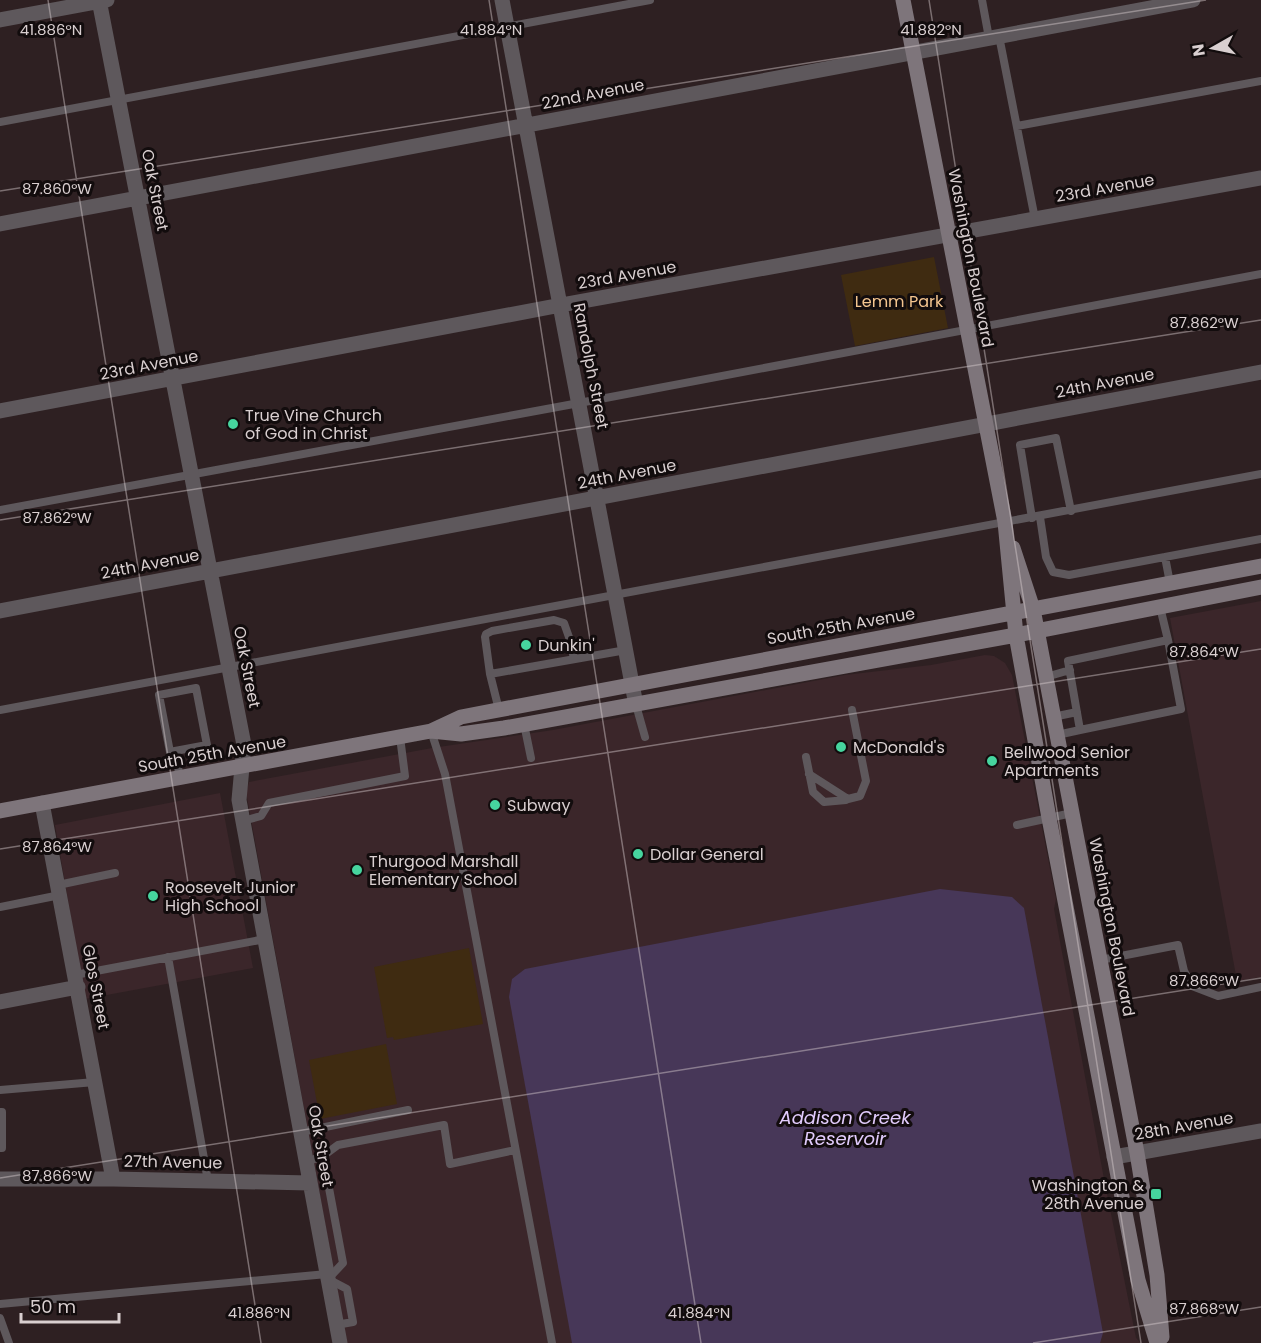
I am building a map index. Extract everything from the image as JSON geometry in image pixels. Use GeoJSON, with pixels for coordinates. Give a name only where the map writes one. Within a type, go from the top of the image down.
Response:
{"type":"FeatureCollection","features":[{"type":"Feature","properties":{"kind":"street"},"geometry":{"type":"LineString","coordinates":[[0,20],[102,0]]}},
{"type":"Feature","properties":{"kind":"street","name":"Oak Street"},"geometry":{"type":"LineString","coordinates":[[102,0],[119,100],[244,745],[239,800],[340,1343]]}},
{"type":"Feature","properties":{"kind":"street","name":"Randolph Street"},"geometry":{"type":"LineString","coordinates":[[502,0],[636,705]]}},
{"type":"Feature","properties":{"kind":"street","name":"Washington Boulevard"},"geometry":{"type":"LineString","coordinates":[[903,0],[1005,522],[1016,635],[1049,818],[1138,1280],[1157,1343]]}},
{"type":"Feature","properties":{"kind":"street","name":"22nd Avenue"},"geometry":{"type":"LineString","coordinates":[[0,224],[1193,0]]}},
{"type":"Feature","properties":{"kind":"street","name":"23rd Avenue"},"geometry":{"type":"LineString","coordinates":[[0,411],[561,305],[1261,178]]}},
{"type":"Feature","properties":{"kind":"street","name":"24th Avenue"},"geometry":{"type":"LineString","coordinates":[[0,611],[1261,372]]}},
{"type":"Feature","properties":{"kind":"street","name":"Washington Boulevard"},"geometry":{"type":"LineString","coordinates":[[1005,522],[1033,609],[1137,1153],[1157,1275],[1162,1343]]}},
{"type":"Feature","properties":{"kind":"street","name":"South 25th Avenue"},"geometry":{"type":"LineString","coordinates":[[0,811],[431,731],[461,717],[632,683],[1013,614],[1261,566]]}},
{"type":"Feature","properties":{"kind":"street","name":"South 25th Avenue"},"geometry":{"type":"LineString","coordinates":[[431,731],[461,734],[636,705],[1261,587]]}},
{"type":"Feature","properties":{"kind":"street"},"geometry":{"type":"LineString","coordinates":[[748,661],[753,682]]}},
{"type":"Feature","properties":{"kind":"street","name":"Glos Street"},"geometry":{"type":"LineString","coordinates":[[42,803],[113,1179]]}},
{"type":"Feature","properties":{"kind":"street"},"geometry":{"type":"LineString","coordinates":[[0,1002],[77,981]]}},
{"type":"Feature","properties":{"kind":"street","name":"28th Avenue"},"geometry":{"type":"LineString","coordinates":[[1114,1157],[1261,1131]]}},
{"type":"Feature","properties":{"kind":"street","name":"27th Avenue"},"geometry":{"type":"LineString","coordinates":[[0,1179],[310,1183]]}},
{"type":"Feature","properties":{"kind":"lane"},"geometry":{"type":"LineString","coordinates":[[0,122],[650,0]]}},
{"type":"Feature","properties":{"kind":"lane"},"geometry":{"type":"LineString","coordinates":[[982,0],[1017,126],[1035,219]]}},
{"type":"Feature","properties":{"kind":"lane"},"geometry":{"type":"LineString","coordinates":[[1017,126],[1261,81]]}},
{"type":"Feature","properties":{"kind":"lane"},"geometry":{"type":"LineString","coordinates":[[0,510],[1261,274]]}},
{"type":"Feature","properties":{"kind":"lane"},"geometry":{"type":"LineString","coordinates":[[1071,511],[1056,438],[1020,445],[1046,557],[1053,572],[1070,575],[1261,538]]}},
{"type":"Feature","properties":{"kind":"lane"},"geometry":{"type":"LineString","coordinates":[[0,710],[1261,474]]}},
{"type":"Feature","properties":{"kind":"lane"},"geometry":{"type":"LineString","coordinates":[[1165,557],[1170,583]]}},
{"type":"Feature","properties":{"kind":"lane"},"geometry":{"type":"LineString","coordinates":[[1057,735],[1181,709],[1160,607]]}},
{"type":"Feature","properties":{"kind":"lane"},"geometry":{"type":"LineString","coordinates":[[499,710],[490,674],[486,634],[492,631],[559,620],[567,628],[574,659]]}},
{"type":"Feature","properties":{"kind":"lane"},"geometry":{"type":"LineString","coordinates":[[1080,730],[1068,661],[1168,640]]}},
{"type":"Feature","properties":{"kind":"lane"},"geometry":{"type":"LineString","coordinates":[[490,674],[626,650]]}},
{"type":"Feature","properties":{"kind":"lane"},"geometry":{"type":"LineString","coordinates":[[1046,677],[1070,670]]}},
{"type":"Feature","properties":{"kind":"lane"},"geometry":{"type":"LineString","coordinates":[[196,688],[207,745],[175,750],[170,752],[159,694],[196,688]]}},
{"type":"Feature","properties":{"kind":"lane"},"geometry":{"type":"LineString","coordinates":[[636,705],[645,737]]}},
{"type":"Feature","properties":{"kind":"lane"},"geometry":{"type":"LineString","coordinates":[[806,757],[813,792],[824,802],[860,796],[866,782],[852,710]]}},
{"type":"Feature","properties":{"kind":"lane"},"geometry":{"type":"LineString","coordinates":[[1053,717],[1077,712]]}},
{"type":"Feature","properties":{"kind":"lane"},"geometry":{"type":"LineString","coordinates":[[524,724],[531,758]]}},
{"type":"Feature","properties":{"kind":"lane"},"geometry":{"type":"LineString","coordinates":[[431,731],[445,774],[552,1343]]}},
{"type":"Feature","properties":{"kind":"lane"},"geometry":{"type":"LineString","coordinates":[[243,821],[261,816],[269,803],[405,776],[400,737]]}},
{"type":"Feature","properties":{"kind":"lane"},"geometry":{"type":"LineString","coordinates":[[175,750],[180,778]]}},
{"type":"Feature","properties":{"kind":"lane"},"geometry":{"type":"LineString","coordinates":[[809,774],[848,799]]}},
{"type":"Feature","properties":{"kind":"lane"},"geometry":{"type":"LineString","coordinates":[[1017,825],[1072,813]]}},
{"type":"Feature","properties":{"kind":"lane"},"geometry":{"type":"LineString","coordinates":[[0,907],[115,873]]}},
{"type":"Feature","properties":{"kind":"lane"},"geometry":{"type":"LineString","coordinates":[[77,981],[168,957],[265,939]]}},
{"type":"Feature","properties":{"kind":"lane"},"geometry":{"type":"LineString","coordinates":[[1100,960],[1178,945],[1184,971],[1192,986],[1218,996],[1261,987]]}},
{"type":"Feature","properties":{"kind":"lane"},"geometry":{"type":"LineString","coordinates":[[168,957],[208,1181]]}},
{"type":"Feature","properties":{"kind":"lane"},"geometry":{"type":"LineString","coordinates":[[0,1090],[95,1082]]}},
{"type":"Feature","properties":{"kind":"lane"},"geometry":{"type":"LineString","coordinates":[[300,1132],[408,1110]]}},
{"type":"Feature","properties":{"kind":"lane"},"geometry":{"type":"LineString","coordinates":[[0,1112],[2,1112],[2,1148],[0,1148]]}},
{"type":"Feature","properties":{"kind":"lane"},"geometry":{"type":"LineString","coordinates":[[306,1162],[323,1156],[338,1145],[444,1125],[450,1164],[515,1149]]}},
{"type":"Feature","properties":{"kind":"lane"},"geometry":{"type":"LineString","coordinates":[[0,1304],[327,1276],[343,1263],[323,1156]]}},
{"type":"Feature","properties":{"kind":"lane"},"geometry":{"type":"LineString","coordinates":[[0,1317],[9,1343]]}},
{"type":"Feature","properties":{"kind":"shaded area"},"geometry":{"type":"Polygon","coordinates":[[[1261,601],[1261,977],[1237,981],[1170,618],[1261,601]]]}},
{"type":"Feature","properties":{"kind":"shaded area"},"geometry":{"type":"Polygon","coordinates":[[[985,655],[994,656],[1005,663],[1012,675],[1056,899],[1054,909],[1104,1179],[1136,1338],[1141,1343],[347,1343],[246,792],[249,782],[432,748],[553,730],[845,675],[931,665],[985,655]]]}},
{"type":"Feature","properties":{"kind":"shaded area","name":"Roosevelt Junior High School"},"geometry":{"type":"Polygon","coordinates":[[[220,793],[253,968],[85,999],[55,825],[220,793]]]}},
{"type":"Feature","properties":{"kind":"green space","name":"Lemm Park"},"geometry":{"type":"Polygon","coordinates":[[[934,257],[948,328],[855,346],[841,275],[934,257]]]}},
{"type":"Feature","properties":{"kind":"green space"},"geometry":{"type":"Polygon","coordinates":[[[469,948],[483,1024],[394,1040],[393,1037],[387,1038],[374,967],[469,948]]]}},
{"type":"Feature","properties":{"kind":"green space"},"geometry":{"type":"Polygon","coordinates":[[[386,1044],[397,1104],[320,1119],[309,1060],[386,1044]]]}},
{"type":"Feature","properties":{"kind":"water","name":"Addison Creek Reservoir"},"geometry":{"type":"Polygon","coordinates":[[[940,889],[1012,897],[1024,908],[1103,1333],[1100,1343],[572,1343],[509,997],[512,979],[525,969],[940,889]]]}},
{"type":"Feature","properties":{"kind":"place","name":"True Vine Church of God in Christ"},"geometry":{"type":"Point","coordinates":[233,424]}},
{"type":"Feature","properties":{"kind":"place","name":"Dunkin'"},"geometry":{"type":"Point","coordinates":[526,645]}},
{"type":"Feature","properties":{"kind":"place","name":"McDonald's"},"geometry":{"type":"Point","coordinates":[841,747]}},
{"type":"Feature","properties":{"kind":"place","name":"Bellwood Senior Apartments"},"geometry":{"type":"Point","coordinates":[992,761]}},
{"type":"Feature","properties":{"kind":"place","name":"Subway"},"geometry":{"type":"Point","coordinates":[495,805]}},
{"type":"Feature","properties":{"kind":"place","name":"Dollar General"},"geometry":{"type":"Point","coordinates":[638,854]}},
{"type":"Feature","properties":{"kind":"place","name":"Thurgood Marshall Elementary School"},"geometry":{"type":"Point","coordinates":[357,870]}},
{"type":"Feature","properties":{"kind":"place","name":"Roosevelt Junior High School"},"geometry":{"type":"Point","coordinates":[153,896]}},
{"type":"Feature","properties":{"kind":"place","name":"Washington & 28th Avenue"},"geometry":{"type":"Point","coordinates":[1156,1194]}}]}
